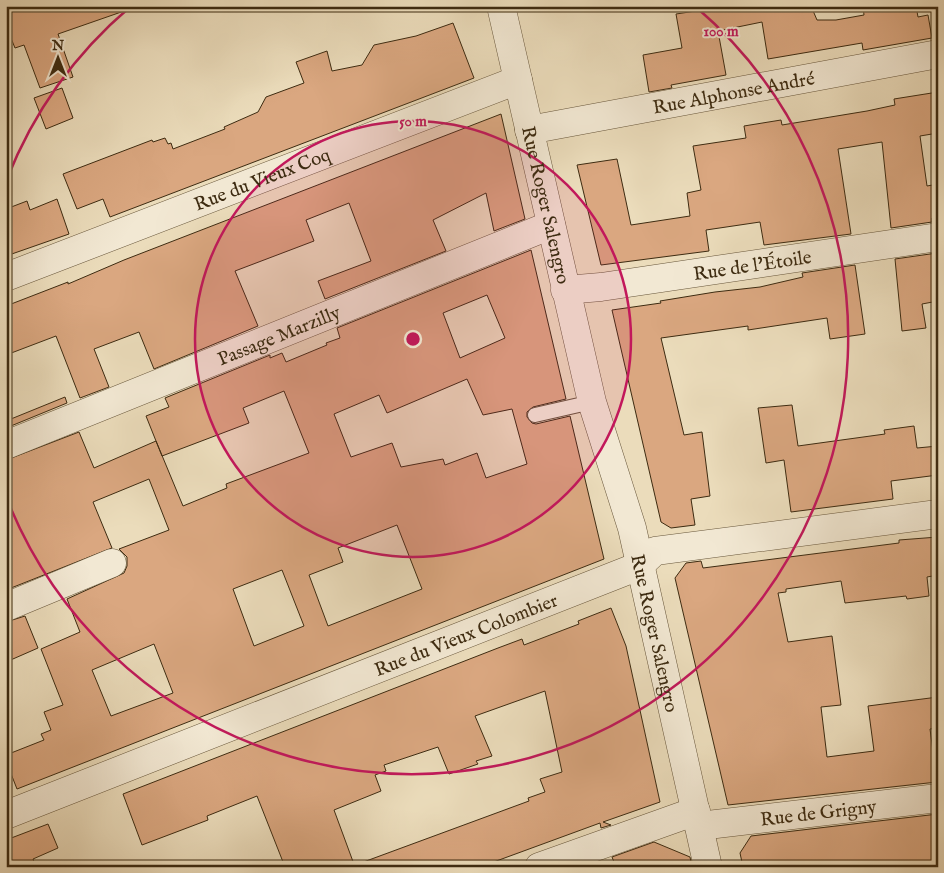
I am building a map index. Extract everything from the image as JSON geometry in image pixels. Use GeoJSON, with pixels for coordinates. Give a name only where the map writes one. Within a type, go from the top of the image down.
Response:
{"type":"FeatureCollection","features":[{"type":"Feature","properties":{"kind":"street","name":"Rue Roger Salengro"},"geometry":{"type":"LineString","coordinates":[[501,6],[592,402],[632,528],[708,867]]}},
{"type":"Feature","properties":{"kind":"street","name":"Rue Alphonse André"},"geometry":{"type":"LineString","coordinates":[[529,130],[938,54]]}},
{"type":"Feature","properties":{"kind":"street","name":"Rue du Vieux Coq"},"geometry":{"type":"LineString","coordinates":[[6,277],[518,80]]}},
{"type":"Feature","properties":{"kind":"street","name":"Passage Marzilly"},"geometry":{"type":"LineString","coordinates":[[6,445],[550,225]]}},
{"type":"Feature","properties":{"kind":"street","name":"Rue de l'Étoile"},"geometry":{"type":"LineString","coordinates":[[566,290],[611,286],[938,237]]}},
{"type":"Feature","properties":{"kind":"street","name":"Rue du Vieux Colombier"},"geometry":{"type":"LineString","coordinates":[[6,815],[640,566],[655,551],[938,514]]}},
{"type":"Feature","properties":{"kind":"street"},"geometry":{"type":"LineString","coordinates":[[6,607],[112,563]]}},
{"type":"Feature","properties":{"kind":"street","name":"Rue de Grigny"},"geometry":{"type":"LineString","coordinates":[[539,867],[698,819],[938,798]]}},
{"type":"Feature","properties":{"kind":"lane"},"geometry":{"type":"LineString","coordinates":[[535,415],[592,402]]}},
{"type":"Feature","properties":{"kind":"building"},"geometry":{"type":"Polygon","coordinates":[[[18,6],[126,6],[127,10],[58,34],[73,77],[40,88],[24,45],[15,48],[6,26],[6,10],[18,6]]]}},
{"type":"Feature","properties":{"kind":"building"},"geometry":{"type":"Polygon","coordinates":[[[729,6],[811,6],[817,20],[836,20],[864,15],[863,6],[886,6],[887,11],[916,6],[918,17],[928,15],[932,38],[863,50],[862,43],[768,59],[762,22],[718,31],[726,75],[671,85],[672,88],[649,92],[643,55],[682,48],[676,14],[729,6]]]}},
{"type":"Feature","properties":{"kind":"building"},"geometry":{"type":"Polygon","coordinates":[[[453,23],[474,78],[110,217],[103,199],[77,209],[63,174],[152,140],[153,142],[165,138],[168,144],[171,143],[173,149],[225,129],[224,127],[258,112],[266,97],[304,83],[296,62],[327,51],[332,71],[362,65],[374,45],[416,36],[453,23]]]}},
{"type":"Feature","properties":{"kind":"building"},"geometry":{"type":"Polygon","coordinates":[[[62,88],[73,118],[46,129],[34,98],[62,88]]]}},
{"type":"Feature","properties":{"kind":"building"},"geometry":{"type":"Polygon","coordinates":[[[938,92],[938,133],[920,136],[927,186],[938,184],[938,217],[932,218],[932,222],[891,228],[882,142],[838,149],[851,234],[764,245],[760,222],[706,230],[709,251],[601,265],[577,165],[617,159],[631,225],[690,216],[687,193],[701,190],[693,146],[746,138],[744,126],[781,120],[782,125],[867,111],[895,105],[894,99],[938,92]]]}},
{"type":"Feature","properties":{"kind":"building"},"geometry":{"type":"Polygon","coordinates":[[[501,114],[525,219],[494,231],[486,193],[433,220],[446,251],[325,299],[318,281],[371,261],[349,203],[306,220],[314,241],[235,271],[258,326],[154,369],[139,332],[94,349],[109,387],[80,398],[56,336],[6,355],[6,306],[68,282],[68,284],[124,260],[501,114]]]}},
{"type":"Feature","properties":{"kind":"building"},"geometry":{"type":"Polygon","coordinates":[[[57,199],[69,234],[6,256],[6,209],[27,201],[30,210],[57,199]]]}},
{"type":"Feature","properties":{"kind":"building"},"geometry":{"type":"Polygon","coordinates":[[[531,250],[566,399],[533,407],[527,412],[527,417],[532,423],[536,424],[570,416],[604,559],[17,789],[6,761],[6,755],[44,740],[41,734],[51,730],[44,712],[63,705],[41,649],[80,632],[67,599],[124,573],[127,566],[127,557],[119,549],[169,530],[149,479],[93,502],[112,548],[6,590],[6,460],[79,432],[94,468],[156,441],[146,416],[169,407],[165,398],[270,355],[270,358],[282,353],[286,362],[340,338],[337,328],[531,250]],[[487,295],[443,313],[460,358],[505,338],[487,295]],[[467,379],[387,413],[379,395],[334,414],[351,457],[392,443],[401,467],[443,459],[445,465],[477,453],[486,478],[527,464],[512,409],[483,415],[467,379]],[[284,391],[243,408],[249,423],[162,456],[183,506],[227,488],[226,484],[309,453],[284,391]],[[397,525],[338,548],[343,562],[309,575],[328,626],[422,589],[397,525]],[[282,570],[233,589],[254,646],[304,626],[282,570]],[[154,644],[92,670],[111,716],[173,693],[154,644]]]}},
{"type":"Feature","properties":{"kind":"building"},"geometry":{"type":"Polygon","coordinates":[[[937,253],[938,301],[922,304],[926,328],[902,331],[895,259],[937,253]]]}},
{"type":"Feature","properties":{"kind":"building"},"geometry":{"type":"Polygon","coordinates":[[[855,265],[865,334],[830,339],[827,318],[748,330],[748,326],[661,338],[684,435],[702,432],[710,496],[691,499],[695,525],[671,528],[661,522],[612,310],[661,303],[660,301],[715,292],[760,287],[803,277],[802,273],[855,265]]]}},
{"type":"Feature","properties":{"kind":"building"},"geometry":{"type":"Polygon","coordinates":[[[65,397],[67,403],[6,428],[6,421],[65,397]]]}},
{"type":"Feature","properties":{"kind":"building"},"geometry":{"type":"Polygon","coordinates":[[[792,405],[798,446],[885,434],[884,430],[914,426],[917,448],[938,446],[938,475],[891,481],[893,499],[791,512],[784,460],[766,463],[758,408],[792,405]]]}},
{"type":"Feature","properties":{"kind":"building"},"geometry":{"type":"Polygon","coordinates":[[[938,537],[938,575],[927,577],[929,596],[907,599],[906,596],[845,603],[841,581],[786,589],[786,592],[778,593],[788,642],[832,636],[841,705],[821,707],[827,757],[874,751],[868,706],[938,697],[938,728],[930,729],[937,782],[728,805],[675,578],[686,563],[701,561],[703,568],[899,543],[899,540],[938,537]]]}},
{"type":"Feature","properties":{"kind":"building"},"geometry":{"type":"Polygon","coordinates":[[[611,608],[626,646],[660,802],[603,822],[611,825],[601,828],[600,823],[480,867],[359,867],[358,864],[529,801],[528,798],[545,792],[540,779],[562,772],[545,691],[475,716],[492,756],[476,761],[478,764],[449,774],[438,747],[384,765],[386,771],[375,775],[381,791],[334,810],[355,867],[285,867],[257,796],[207,816],[208,820],[142,845],[123,794],[522,639],[524,645],[579,624],[578,621],[611,608]]]}},
{"type":"Feature","properties":{"kind":"building"},"geometry":{"type":"Polygon","coordinates":[[[25,616],[38,648],[6,662],[6,622],[25,616]]]}},
{"type":"Feature","properties":{"kind":"building"},"geometry":{"type":"Polygon","coordinates":[[[938,814],[938,861],[889,867],[743,867],[740,853],[751,836],[938,814]]]}},
{"type":"Feature","properties":{"kind":"building"},"geometry":{"type":"Polygon","coordinates":[[[48,824],[58,848],[33,859],[36,867],[6,867],[6,840],[48,824]]]}},
{"type":"Feature","properties":{"kind":"building"},"geometry":{"type":"Polygon","coordinates":[[[654,842],[690,857],[692,867],[616,867],[612,857],[654,842]]]}}]}
